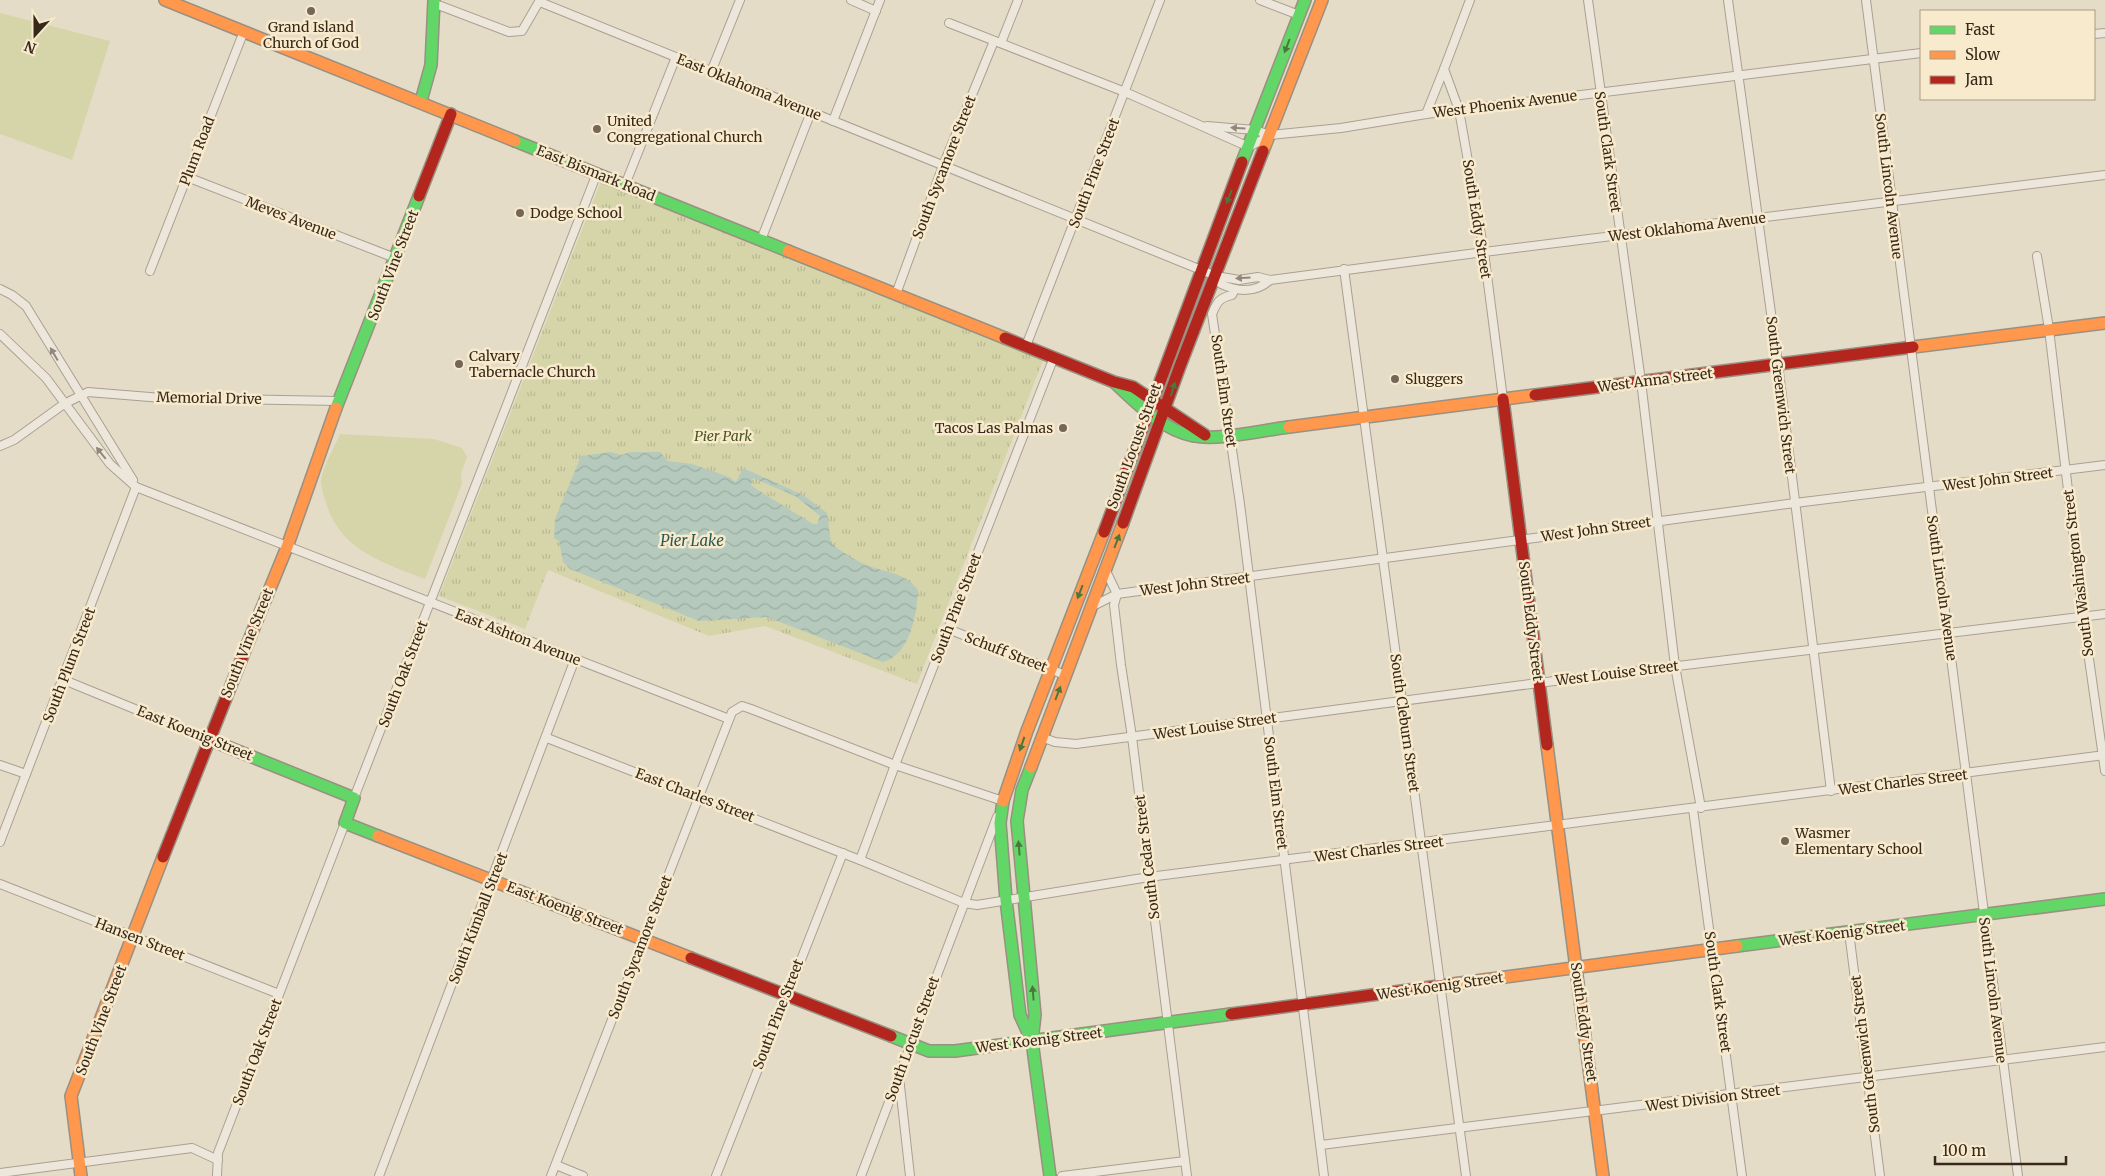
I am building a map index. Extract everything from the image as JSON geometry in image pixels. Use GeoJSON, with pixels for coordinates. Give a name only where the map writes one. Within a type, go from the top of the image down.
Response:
{"type":"FeatureCollection","features":[{"type":"Feature","properties":{"kind":"street","name":"East Bismark Road"},"geometry":{"type":"LineString","coordinates":[[165,0],[421,101],[1114,382]]}},
{"type":"Feature","properties":{"kind":"street"},"geometry":{"type":"LineString","coordinates":[[711,72],[740,0]]}},
{"type":"Feature","properties":{"kind":"street"},"geometry":{"type":"LineString","coordinates":[[850,0],[876,11]]}},
{"type":"Feature","properties":{"kind":"street"},"geometry":{"type":"LineString","coordinates":[[833,121],[880,0]]}},
{"type":"Feature","properties":{"kind":"street","name":"South Sycamore Street"},"geometry":{"type":"LineString","coordinates":[[896,294],[943,166],[1018,0]]}},
{"type":"Feature","properties":{"kind":"street","name":"South Pine Street"},"geometry":{"type":"LineString","coordinates":[[1026,346],[1160,0]]}},
{"type":"Feature","properties":{"kind":"street"},"geometry":{"type":"LineString","coordinates":[[1260,0],[1299,15]]}},
{"type":"Feature","properties":{"kind":"street","name":"South Locust Street"},"geometry":{"type":"LineString","coordinates":[[861,1176],[1003,801],[1050,669],[1304,0]]}},
{"type":"Feature","properties":{"kind":"street","name":"South Locust Street"},"geometry":{"type":"LineString","coordinates":[[1032,1041],[1035,1014],[1017,821],[1022,790],[1322,0]]}},
{"type":"Feature","properties":{"kind":"street"},"geometry":{"type":"LineString","coordinates":[[1426,114],[1470,0]]}},
{"type":"Feature","properties":{"kind":"street","name":"South Clark Street"},"geometry":{"type":"LineString","coordinates":[[1588,0],[1641,381],[1675,666],[1697,808],[1712,949],[1742,1176]]}},
{"type":"Feature","properties":{"kind":"street","name":"South Greenwich Street"},"geometry":{"type":"LineString","coordinates":[[1728,0],[1778,364],[1831,791]]}},
{"type":"Feature","properties":{"kind":"street","name":"South Lincoln Avenue"},"geometry":{"type":"LineString","coordinates":[[1866,0],[1909,347],[1967,773],[1983,914],[2018,1176]]}},
{"type":"Feature","properties":{"kind":"street"},"geometry":{"type":"LineString","coordinates":[[421,101],[428,84],[432,59],[431,33],[434,1]]}},
{"type":"Feature","properties":{"kind":"street","name":"East Oklahoma Avenue"},"geometry":{"type":"LineString","coordinates":[[434,1],[509,32],[522,31],[540,1],[1076,221]]}},
{"type":"Feature","properties":{"kind":"street","name":"West Phoenix Avenue"},"geometry":{"type":"LineString","coordinates":[[949,23],[1125,92],[1205,126],[1220,136],[1249,147],[1270,135]]}},
{"type":"Feature","properties":{"kind":"street","name":"Plum Road"},"geometry":{"type":"LineString","coordinates":[[150,271],[244,31]]}},
{"type":"Feature","properties":{"kind":"street","name":"West Phoenix Avenue"},"geometry":{"type":"LineString","coordinates":[[1205,126],[1255,130],[1270,135],[1341,128],[1426,114],[1920,53]]}},
{"type":"Feature","properties":{"kind":"street"},"geometry":{"type":"LineString","coordinates":[[625,185],[676,57]]}},
{"type":"Feature","properties":{"kind":"street","name":"South Eddy Street"},"geometry":{"type":"LineString","coordinates":[[1444,69],[1459,110],[1484,252],[1603,1176]]}},
{"type":"Feature","properties":{"kind":"street"},"geometry":{"type":"LineString","coordinates":[[761,240],[811,112]]}},
{"type":"Feature","properties":{"kind":"street","name":"South Vine Street"},"geometry":{"type":"LineString","coordinates":[[81,1176],[71,1096],[208,739],[286,547],[339,401],[451,114]]}},
{"type":"Feature","properties":{"kind":"street","name":"South Oak Street"},"geometry":{"type":"LineString","coordinates":[[217,1176],[218,1153],[597,173]]}},
{"type":"Feature","properties":{"kind":"street","name":"West Oklahoma Avenue"},"geometry":{"type":"LineString","coordinates":[[1076,221],[1216,276],[1239,280],[1258,277],[1270,280],[2105,175]]}},
{"type":"Feature","properties":{"kind":"street","name":"Meves Avenue"},"geometry":{"type":"LineString","coordinates":[[187,178],[395,258]]}},
{"type":"Feature","properties":{"kind":"street","name":"South Washington Street"},"geometry":{"type":"LineString","coordinates":[[2037,256],[2049,330],[2083,616],[2105,771]]}},
{"type":"Feature","properties":{"kind":"street","name":"South Cleburn Street"},"geometry":{"type":"LineString","coordinates":[[1344,270],[1365,417],[1401,701],[1422,844],[1439,986],[1462,1128],[1466,1176]]}},
{"type":"Feature","properties":{"kind":"street","name":"West Oklahoma Avenue"},"geometry":{"type":"LineString","coordinates":[[1216,276],[1221,284],[1235,289],[1261,288],[1270,280]]}},
{"type":"Feature","properties":{"kind":"street"},"geometry":{"type":"LineString","coordinates":[[0,289],[12,295],[26,306],[136,486]]}},
{"type":"Feature","properties":{"kind":"street","name":"South Elm Street"},"geometry":{"type":"LineString","coordinates":[[1235,289],[1232,295],[1222,297],[1217,302],[1212,314],[1231,435],[1320,1145]]}},
{"type":"Feature","properties":{"kind":"street","name":"West Anna Street"},"geometry":{"type":"LineString","coordinates":[[1114,382],[1133,387],[1185,435],[1194,437],[1231,435],[2105,323]]}},
{"type":"Feature","properties":{"kind":"street"},"geometry":{"type":"LineString","coordinates":[[0,334],[46,378],[64,404],[14,440],[0,446]]}},
{"type":"Feature","properties":{"kind":"street","name":"South Pine Street"},"geometry":{"type":"LineString","coordinates":[[860,860],[895,765],[1054,357]]}},
{"type":"Feature","properties":{"kind":"street","name":"Memorial Drive"},"geometry":{"type":"LineString","coordinates":[[64,404],[88,392],[162,398],[339,401]]}},
{"type":"Feature","properties":{"kind":"street","name":"East Ashton Avenue"},"geometry":{"type":"LineString","coordinates":[[64,404],[110,464],[136,486],[286,547],[729,719]]}},
{"type":"Feature","properties":{"kind":"street","name":"West John Street"},"geometry":{"type":"LineString","coordinates":[[1091,607],[1117,594],[1795,503],[2105,465]]}},
{"type":"Feature","properties":{"kind":"street","name":"South Plum Street"},"geometry":{"type":"LineString","coordinates":[[0,842],[64,680],[136,486]]}},
{"type":"Feature","properties":{"kind":"street","name":"South Cedar Street"},"geometry":{"type":"LineString","coordinates":[[1106,569],[1117,594],[1114,605],[1120,656],[1132,737],[1185,1161]]}},
{"type":"Feature","properties":{"kind":"street","name":"West Louise Street"},"geometry":{"type":"LineString","coordinates":[[1041,736],[1055,742],[1076,744],[1538,683],[2105,614]]}},
{"type":"Feature","properties":{"kind":"street","name":"Schuff Street"},"geometry":{"type":"LineString","coordinates":[[948,629],[1065,675]]}},
{"type":"Feature","properties":{"kind":"street","name":"South Kimball Street"},"geometry":{"type":"LineString","coordinates":[[379,1176],[547,738],[575,659]]}},
{"type":"Feature","properties":{"kind":"street","name":"East Koenig Street"},"geometry":{"type":"LineString","coordinates":[[64,680],[354,798]]}},
{"type":"Feature","properties":{"kind":"street"},"geometry":{"type":"LineString","coordinates":[[729,719],[732,712],[742,706],[895,765],[1003,801]]}},
{"type":"Feature","properties":{"kind":"street","name":"South Sycamore Street"},"geometry":{"type":"LineString","coordinates":[[552,1176],[729,719]]}},
{"type":"Feature","properties":{"kind":"street","name":"East Charles Street"},"geometry":{"type":"LineString","coordinates":[[547,738],[860,860]]}},
{"type":"Feature","properties":{"kind":"street","name":"West Charles Street"},"geometry":{"type":"LineString","coordinates":[[964,903],[977,905],[1149,877],[1557,827],[2104,755]]}},
{"type":"Feature","properties":{"kind":"street"},"geometry":{"type":"LineString","coordinates":[[0,765],[26,774]]}},
{"type":"Feature","properties":{"kind":"street","name":"South Locust Street"},"geometry":{"type":"LineString","coordinates":[[1003,801],[1000,823],[1006,900],[1020,1015],[1032,1041]]}},
{"type":"Feature","properties":{"kind":"street","name":"East Koenig Street"},"geometry":{"type":"LineString","coordinates":[[345,823],[785,995]]}},
{"type":"Feature","properties":{"kind":"street","name":"South Pine Street"},"geometry":{"type":"LineString","coordinates":[[716,1176],[785,995],[843,853]]}},
{"type":"Feature","properties":{"kind":"street"},"geometry":{"type":"LineString","coordinates":[[860,860],[964,903]]}},
{"type":"Feature","properties":{"kind":"street","name":"Hansen Street"},"geometry":{"type":"LineString","coordinates":[[0,884],[279,994]]}},
{"type":"Feature","properties":{"kind":"street","name":"West Koenig Street"},"geometry":{"type":"LineString","coordinates":[[785,995],[929,1051],[955,1051],[1304,1006],[1712,949],[2105,899]]}},
{"type":"Feature","properties":{"kind":"street","name":"South Greenwich Street"},"geometry":{"type":"LineString","coordinates":[[1850,932],[1866,1077],[1880,1176]]}},
{"type":"Feature","properties":{"kind":"street"},"geometry":{"type":"LineString","coordinates":[[1032,1041],[1050,1176]]}},
{"type":"Feature","properties":{"kind":"street","name":"West Division Street"},"geometry":{"type":"LineString","coordinates":[[1320,1145],[1731,1096],[2105,1047]]}},
{"type":"Feature","properties":{"kind":"street"},"geometry":{"type":"LineString","coordinates":[[899,1075],[910,1176]]}},
{"type":"Feature","properties":{"kind":"street"},"geometry":{"type":"LineString","coordinates":[[1320,1145],[1324,1176]]}},
{"type":"Feature","properties":{"kind":"street"},"geometry":{"type":"LineString","coordinates":[[0,1173],[192,1148],[218,1160]]}},
{"type":"Feature","properties":{"kind":"street"},"geometry":{"type":"LineString","coordinates":[[1062,1176],[1185,1161],[1187,1176]]}},
{"type":"Feature","properties":{"kind":"street"},"geometry":{"type":"LineString","coordinates":[[556,1165],[582,1176]]}},
{"type":"Feature","properties":{"kind":"green space"},"geometry":{"type":"Polygon","coordinates":[[[0,13],[110,41],[72,160],[0,134],[0,13]]]}},
{"type":"Feature","properties":{"kind":"green space","name":"Pier Park"},"geometry":{"type":"Polygon","coordinates":[[[601,181],[1044,358],[917,684],[765,626],[709,636],[548,570],[525,629],[439,596],[601,181]]]}},
{"type":"Feature","properties":{"kind":"green space"},"geometry":{"type":"Polygon","coordinates":[[[340,434],[434,439],[462,448],[467,457],[461,473],[462,484],[425,579],[365,553],[341,532],[333,519],[326,503],[321,481],[326,464],[340,434]]]}},
{"type":"Feature","properties":{"kind":"water","name":"Pier Lake"},"geometry":{"type":"Polygon","coordinates":[[[610,452],[622,455],[629,452],[660,452],[668,461],[692,464],[729,477],[736,482],[743,468],[803,495],[827,513],[831,543],[834,546],[868,566],[899,575],[918,590],[914,621],[906,642],[892,658],[883,662],[767,617],[699,621],[570,569],[563,562],[559,541],[554,538],[555,519],[581,456],[610,452]],[[753,478],[751,485],[813,524],[817,524],[820,516],[795,496],[753,478]]]}},
{"type":"Feature","properties":{"kind":"traffic: fast"},"geometry":{"type":"LineString","coordinates":[[421,101],[431,65],[434,0]]}},
{"type":"Feature","properties":{"kind":"traffic: fast"},"geometry":{"type":"LineString","coordinates":[[1242,162],[1305,0]]}},
{"type":"Feature","properties":{"kind":"traffic: fast"},"geometry":{"type":"LineString","coordinates":[[515,141],[788,251]]}},
{"type":"Feature","properties":{"kind":"traffic: fast"},"geometry":{"type":"LineString","coordinates":[[336,408],[419,196]]}},
{"type":"Feature","properties":{"kind":"traffic: fast"},"geometry":{"type":"LineString","coordinates":[[1115,383],[1161,422],[1183,433],[1194,436],[1228,436],[1289,427]]}},
{"type":"Feature","properties":{"kind":"traffic: fast"},"geometry":{"type":"LineString","coordinates":[[208,739],[354,798],[345,823],[378,836]]}},
{"type":"Feature","properties":{"kind":"traffic: fast"},"geometry":{"type":"LineString","coordinates":[[1031,767],[1022,790],[1017,821],[1035,1015],[1032,1041],[1050,1176]]}},
{"type":"Feature","properties":{"kind":"traffic: fast"},"geometry":{"type":"LineString","coordinates":[[1003,801],[1000,823],[1006,900],[1020,1015],[1032,1041]]}},
{"type":"Feature","properties":{"kind":"traffic: fast"},"geometry":{"type":"LineString","coordinates":[[1737,946],[2105,899]]}},
{"type":"Feature","properties":{"kind":"traffic: fast"},"geometry":{"type":"LineString","coordinates":[[891,1036],[929,1051],[955,1051],[1231,1014]]}},
{"type":"Feature","properties":{"kind":"traffic: slow"},"geometry":{"type":"LineString","coordinates":[[165,0],[515,141]]}},
{"type":"Feature","properties":{"kind":"traffic: slow"},"geometry":{"type":"LineString","coordinates":[[1263,151],[1322,0]]}},
{"type":"Feature","properties":{"kind":"traffic: slow"},"geometry":{"type":"LineString","coordinates":[[788,251],[1005,338]]}},
{"type":"Feature","properties":{"kind":"traffic: slow"},"geometry":{"type":"LineString","coordinates":[[1913,347],[2105,323]]}},
{"type":"Feature","properties":{"kind":"traffic: slow"},"geometry":{"type":"LineString","coordinates":[[1289,427],[1535,395]]}},
{"type":"Feature","properties":{"kind":"traffic: slow"},"geometry":{"type":"LineString","coordinates":[[257,620],[287,547],[336,408]]}},
{"type":"Feature","properties":{"kind":"traffic: slow"},"geometry":{"type":"LineString","coordinates":[[1031,767],[1123,523]]}},
{"type":"Feature","properties":{"kind":"traffic: slow"},"geometry":{"type":"LineString","coordinates":[[1003,801],[1027,731],[1104,532]]}},
{"type":"Feature","properties":{"kind":"traffic: slow"},"geometry":{"type":"LineString","coordinates":[[1547,745],[1603,1176]]}},
{"type":"Feature","properties":{"kind":"traffic: slow"},"geometry":{"type":"LineString","coordinates":[[378,836],[691,958]]}},
{"type":"Feature","properties":{"kind":"traffic: slow"},"geometry":{"type":"LineString","coordinates":[[81,1176],[71,1096],[163,857]]}},
{"type":"Feature","properties":{"kind":"traffic: slow"},"geometry":{"type":"LineString","coordinates":[[1453,984],[1737,946]]}},
{"type":"Feature","properties":{"kind":"traffic: jam"},"geometry":{"type":"LineString","coordinates":[[419,196],[451,114]]}},
{"type":"Feature","properties":{"kind":"traffic: jam"},"geometry":{"type":"LineString","coordinates":[[1123,523],[1180,366],[1263,151]]}},
{"type":"Feature","properties":{"kind":"traffic: jam"},"geometry":{"type":"LineString","coordinates":[[1104,532],[1242,162]]}},
{"type":"Feature","properties":{"kind":"traffic: jam"},"geometry":{"type":"LineString","coordinates":[[1005,338],[1114,382],[1133,387],[1205,435]]}},
{"type":"Feature","properties":{"kind":"traffic: jam"},"geometry":{"type":"LineString","coordinates":[[1535,395],[1913,347]]}},
{"type":"Feature","properties":{"kind":"traffic: jam"},"geometry":{"type":"LineString","coordinates":[[1503,399],[1547,745]]}},
{"type":"Feature","properties":{"kind":"traffic: jam"},"geometry":{"type":"LineString","coordinates":[[163,857],[257,620]]}},
{"type":"Feature","properties":{"kind":"traffic: jam"},"geometry":{"type":"LineString","coordinates":[[691,958],[891,1036]]}},
{"type":"Feature","properties":{"kind":"traffic: jam"},"geometry":{"type":"LineString","coordinates":[[1231,1014],[1453,984]]}},
{"type":"Feature","properties":{"kind":"place","name":"Grand Island Church of God"},"geometry":{"type":"Point","coordinates":[311,11]}},
{"type":"Feature","properties":{"kind":"place","name":"United Congregational Church"},"geometry":{"type":"Point","coordinates":[597,129]}},
{"type":"Feature","properties":{"kind":"place","name":"Dodge School"},"geometry":{"type":"Point","coordinates":[520,213]}},
{"type":"Feature","properties":{"kind":"place","name":"Calvary Tabernacle Church"},"geometry":{"type":"Point","coordinates":[459,364]}},
{"type":"Feature","properties":{"kind":"place","name":"Sluggers"},"geometry":{"type":"Point","coordinates":[1395,379]}},
{"type":"Feature","properties":{"kind":"place","name":"Tacos Las Palmas"},"geometry":{"type":"Point","coordinates":[1063,428]}},
{"type":"Feature","properties":{"kind":"place","name":"Wasmer Elementary School"},"geometry":{"type":"Point","coordinates":[1785,841]}}]}
